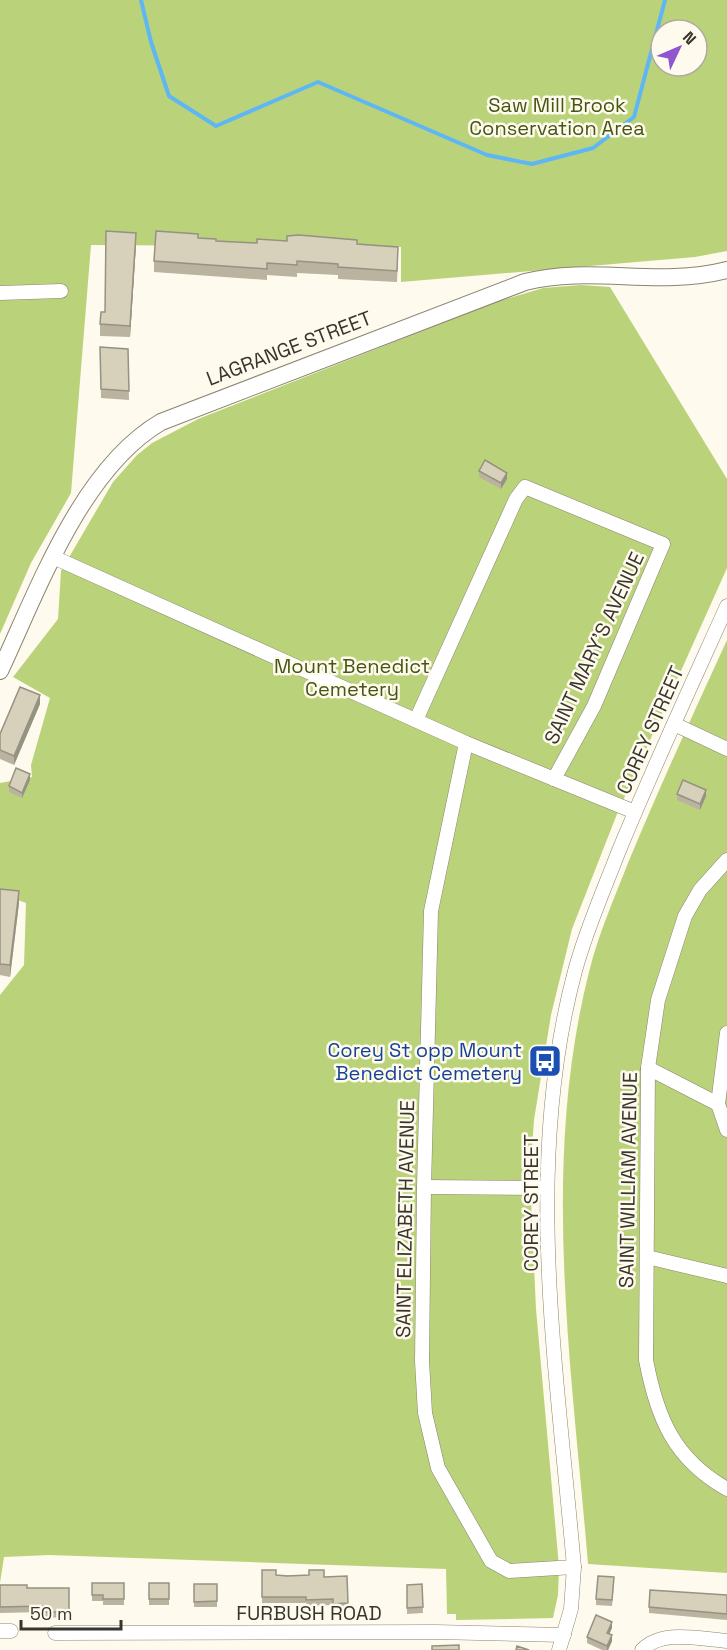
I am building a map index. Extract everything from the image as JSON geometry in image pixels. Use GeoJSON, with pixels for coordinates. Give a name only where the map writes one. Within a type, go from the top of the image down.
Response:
{"type":"FeatureCollection","features":[{"type":"Feature","properties":{"kind":"main road","name":"LAGRANGE STREET"},"geometry":{"type":"LineString","coordinates":[[1,668],[53,558],[111,464],[145,433],[179,414],[525,282],[581,275],[673,279],[727,270]]}},
{"type":"Feature","properties":{"kind":"street"},"geometry":{"type":"LineString","coordinates":[[0,293],[61,291]]}},
{"type":"Feature","properties":{"kind":"street","name":"SAINT MARY'S AVENUE"},"geometry":{"type":"LineString","coordinates":[[416,720],[516,499],[525,487],[663,544],[594,706],[554,779]]}},
{"type":"Feature","properties":{"kind":"street"},"geometry":{"type":"LineString","coordinates":[[53,558],[466,743],[635,812]]}},
{"type":"Feature","properties":{"kind":"street","name":"COREY STREET"},"geometry":{"type":"LineString","coordinates":[[559,1650],[573,1599],[574,1567],[550,1291],[546,1188],[552,1110],[565,1019],[575,973],[595,911],[635,812],[727,606]]}},
{"type":"Feature","properties":{"kind":"street"},"geometry":{"type":"LineString","coordinates":[[674,724],[727,749]]}},
{"type":"Feature","properties":{"kind":"street","name":"SAINT ELIZABETH AVENUE"},"geometry":{"type":"LineString","coordinates":[[466,743],[431,911],[422,1386],[435,1460],[488,1556],[497,1565],[515,1571],[574,1567]]}},
{"type":"Feature","properties":{"kind":"street","name":"SAINT WILLIAM AVENUE"},"geometry":{"type":"LineString","coordinates":[[727,860],[700,890],[685,916],[658,1000],[648,1068],[646,1257],[646,1360],[654,1402],[674,1442],[702,1475],[727,1489]]}},
{"type":"Feature","properties":{"kind":"street"},"geometry":{"type":"LineString","coordinates":[[727,1033],[718,1104],[727,1130]]}},
{"type":"Feature","properties":{"kind":"street"},"geometry":{"type":"LineString","coordinates":[[648,1068],[718,1104]]}},
{"type":"Feature","properties":{"kind":"street"},"geometry":{"type":"LineString","coordinates":[[424,1187],[546,1188]]}},
{"type":"Feature","properties":{"kind":"street"},"geometry":{"type":"LineString","coordinates":[[646,1257],[727,1276]]}},
{"type":"Feature","properties":{"kind":"street","name":"FURBUSH ROAD"},"geometry":{"type":"LineString","coordinates":[[55,1634],[435,1632],[564,1635]]}},
{"type":"Feature","properties":{"kind":"street"},"geometry":{"type":"LineString","coordinates":[[642,1650],[650,1642],[663,1638],[727,1641]]}},
{"type":"Feature","properties":{"kind":"green space","name":"Saw Mill Brook Conservation Area"},"geometry":{"type":"Polygon","coordinates":[[[0,0],[727,0],[727,251],[695,257],[401,282],[401,247],[91,245],[71,493],[31,563],[0,634],[0,0]]]}},
{"type":"Feature","properties":{"kind":"green space","name":"Mount Benedict Cemetery"},"geometry":{"type":"Polygon","coordinates":[[[581,285],[610,287],[727,479],[727,568],[617,814],[572,929],[551,1015],[534,1120],[530,1178],[536,1309],[559,1567],[558,1595],[553,1618],[456,1620],[456,1614],[447,1614],[446,1569],[49,1555],[4,1557],[0,1583],[0,995],[24,965],[26,903],[6,896],[0,898],[0,783],[32,777],[31,765],[50,698],[13,677],[58,619],[61,571],[113,482],[137,455],[152,443],[198,419],[496,302],[543,288],[581,285]]]}},
{"type":"Feature","properties":{"kind":"green space"},"geometry":{"type":"Polygon","coordinates":[[[727,640],[727,1573],[588,1564],[568,1342],[564,1267],[563,1193],[566,1119],[574,1045],[589,972],[607,917],[652,807],[727,640]]]}},
{"type":"Feature","properties":{"kind":"building"},"geometry":{"type":"Polygon","coordinates":[[[106,231],[136,233],[130,326],[100,324],[101,312],[105,312],[106,231]]]}},
{"type":"Feature","properties":{"kind":"building"},"geometry":{"type":"Polygon","coordinates":[[[156,231],[198,234],[198,238],[216,239],[216,241],[257,243],[257,239],[287,241],[287,236],[299,235],[357,240],[357,244],[398,247],[397,271],[338,267],[338,264],[297,261],[297,265],[267,263],[267,269],[154,261],[156,231]]]}},
{"type":"Feature","properties":{"kind":"building"},"geometry":{"type":"Polygon","coordinates":[[[100,347],[128,349],[129,391],[101,389],[100,347]]]}},
{"type":"Feature","properties":{"kind":"building"},"geometry":{"type":"Polygon","coordinates":[[[485,460],[507,473],[501,483],[479,471],[485,460]]]}},
{"type":"Feature","properties":{"kind":"building"},"geometry":{"type":"Polygon","coordinates":[[[20,687],[40,695],[14,756],[0,750],[0,734],[20,687]]]}},
{"type":"Feature","properties":{"kind":"building"},"geometry":{"type":"Polygon","coordinates":[[[16,768],[30,774],[22,793],[9,786],[16,768]]]}},
{"type":"Feature","properties":{"kind":"building"},"geometry":{"type":"Polygon","coordinates":[[[683,780],[706,790],[700,804],[677,794],[683,780]]]}},
{"type":"Feature","properties":{"kind":"building"},"geometry":{"type":"Polygon","coordinates":[[[0,889],[19,891],[10,965],[0,964],[0,889]]]}},
{"type":"Feature","properties":{"kind":"building"},"geometry":{"type":"Polygon","coordinates":[[[262,1570],[276,1570],[276,1575],[287,1576],[309,1575],[309,1570],[324,1570],[324,1577],[347,1576],[348,1603],[333,1604],[333,1599],[306,1600],[306,1597],[262,1597],[262,1570]]]}},
{"type":"Feature","properties":{"kind":"building"},"geometry":{"type":"Polygon","coordinates":[[[598,1576],[614,1577],[612,1600],[596,1599],[598,1576]]]}},
{"type":"Feature","properties":{"kind":"building"},"geometry":{"type":"Polygon","coordinates":[[[92,1583],[124,1583],[124,1599],[103,1599],[103,1595],[92,1595],[92,1583]]]}},
{"type":"Feature","properties":{"kind":"building"},"geometry":{"type":"Polygon","coordinates":[[[149,1583],[169,1583],[169,1599],[149,1599],[149,1583]]]}},
{"type":"Feature","properties":{"kind":"building"},"geometry":{"type":"Polygon","coordinates":[[[194,1584],[217,1584],[217,1601],[194,1602],[194,1584]]]}},
{"type":"Feature","properties":{"kind":"building"},"geometry":{"type":"Polygon","coordinates":[[[422,1584],[423,1607],[407,1608],[407,1585],[422,1584]]]}},
{"type":"Feature","properties":{"kind":"building"},"geometry":{"type":"Polygon","coordinates":[[[0,1585],[27,1585],[27,1588],[69,1588],[69,1612],[43,1612],[43,1606],[0,1607],[0,1585]]]}},
{"type":"Feature","properties":{"kind":"building"},"geometry":{"type":"Polygon","coordinates":[[[650,1590],[727,1595],[727,1614],[649,1607],[650,1590]]]}},
{"type":"Feature","properties":{"kind":"building"},"geometry":{"type":"Polygon","coordinates":[[[596,1615],[612,1622],[607,1633],[612,1635],[607,1646],[587,1637],[596,1615]]]}},
{"type":"Feature","properties":{"kind":"building"},"geometry":{"type":"Polygon","coordinates":[[[459,1645],[459,1650],[432,1650],[432,1646],[459,1645]]]}},
{"type":"Feature","properties":{"kind":"building"},"geometry":{"type":"Polygon","coordinates":[[[517,1646],[529,1650],[516,1650],[517,1646]]]}},
{"type":"Feature","properties":{"kind":"waterway"},"geometry":{"type":"LineString","coordinates":[[141,0],[151,42],[169,96],[216,126],[318,82],[487,155],[532,164],[593,148],[634,117],[665,0]]}},
{"type":"Feature","properties":{"kind":"place","name":"Corey St opp Mount Benedict Cemetery"},"geometry":{"type":"Point","coordinates":[545,1061]}}]}
